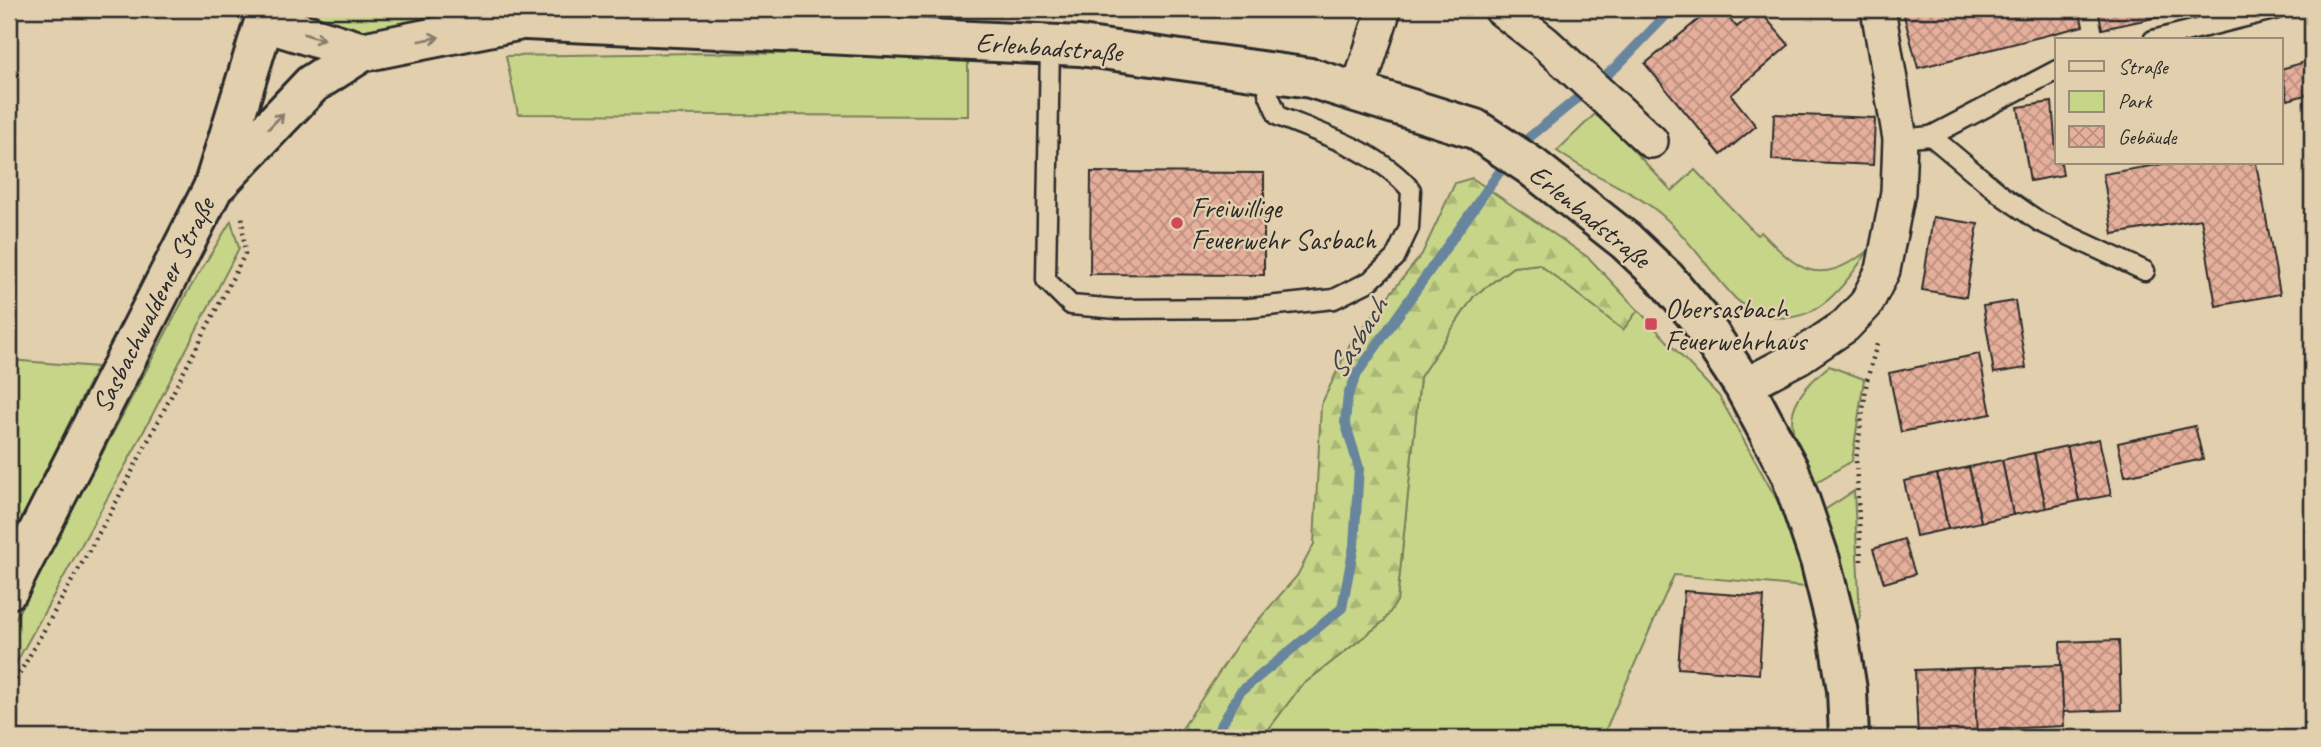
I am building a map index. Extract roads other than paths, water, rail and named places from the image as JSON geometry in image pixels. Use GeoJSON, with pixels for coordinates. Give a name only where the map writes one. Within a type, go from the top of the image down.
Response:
{"type":"FeatureCollection","features":[{"type":"Feature","properties":{"kind":"street","name":"Erlenbadstraße"},"geometry":{"type":"LineString","coordinates":[[482,9],[526,20],[1051,45],[1311,78],[1475,129],[1531,166],[1626,241],[1665,279],[1698,317],[1744,386],[1790,472],[1820,560],[1837,628],[1847,690],[1849,738]]}},
{"type":"Feature","properties":{"kind":"street"},"geometry":{"type":"LineString","coordinates":[[1357,94],[1384,9]]}},
{"type":"Feature","properties":{"kind":"street"},"geometry":{"type":"LineString","coordinates":[[1501,9],[1651,141]]}},
{"type":"Feature","properties":{"kind":"street"},"geometry":{"type":"LineString","coordinates":[[1744,386],[1832,337],[1866,303],[1884,262],[1898,192],[1915,138],[1878,9]]}},
{"type":"Feature","properties":{"kind":"street","name":"Erlenbadstraße"},"geometry":{"type":"LineString","coordinates":[[267,15],[362,52]]}},
{"type":"Feature","properties":{"kind":"street","name":"Sasbachwaldener Straße"},"geometry":{"type":"LineString","coordinates":[[9,589],[213,188],[267,15]]}},
{"type":"Feature","properties":{"kind":"street","name":"Erlenbadstraße"},"geometry":{"type":"LineString","coordinates":[[213,188],[312,83],[362,52],[526,20]]}},
{"type":"Feature","properties":{"kind":"lane"},"geometry":{"type":"LineString","coordinates":[[2160,38],[2277,9]]}},
{"type":"Feature","properties":{"kind":"lane"},"geometry":{"type":"LineString","coordinates":[[1051,45],[1046,280],[1071,305],[1117,309],[1249,308],[1334,299],[1370,281],[1395,258],[1409,228],[1411,190],[1395,171],[1367,154],[1278,116],[1268,93],[1271,72]]}},
{"type":"Feature","properties":{"kind":"lane"},"geometry":{"type":"LineString","coordinates":[[1915,138],[2055,71]]}},
{"type":"Feature","properties":{"kind":"lane"},"geometry":{"type":"LineString","coordinates":[[1915,138],[2040,222],[2145,271]]}},
{"type":"Feature","properties":{"kind":"waterway","name":"Sasbach"},"geometry":{"type":"LineString","coordinates":[[1214,738],[1240,692],[1342,608],[1354,546],[1359,468],[1345,422],[1348,395],[1358,372],[1498,174],[1526,140],[1617,66],[1672,9]]}},
{"type":"Feature","properties":{"kind":"place","name":"Freiwillige Feuerwehr Sasbach"},"geometry":{"type":"Point","coordinates":[1177,223]}},
{"type":"Feature","properties":{"kind":"place","name":"Obersasbach Feuerwehrhaus"},"geometry":{"type":"Point","coordinates":[1651,324]}}]}
